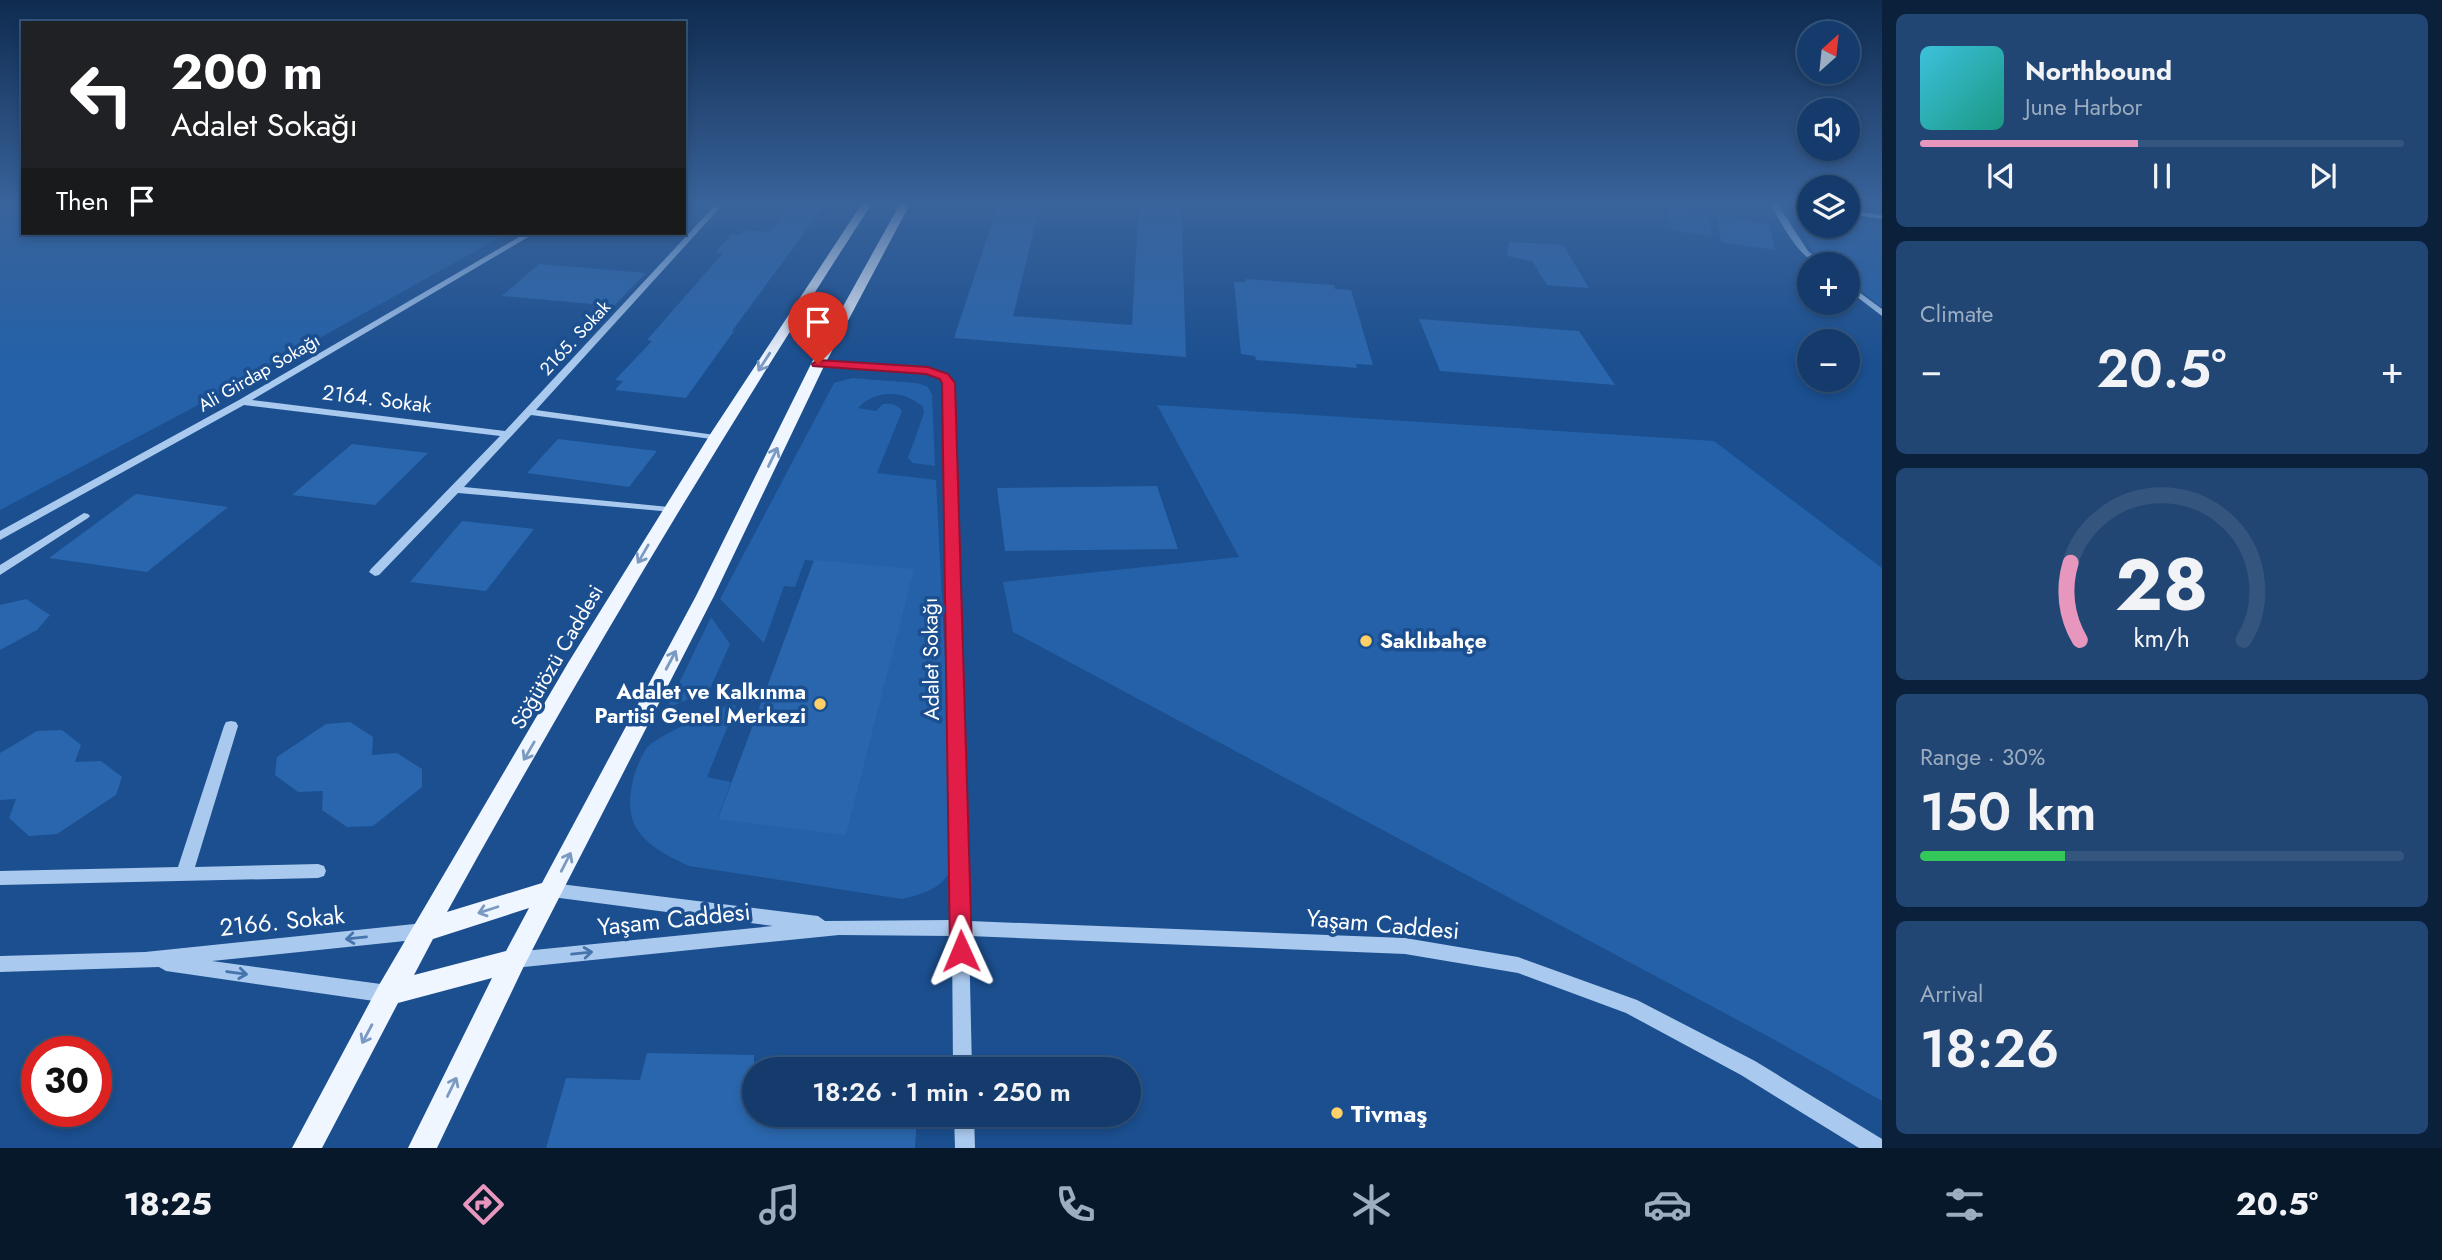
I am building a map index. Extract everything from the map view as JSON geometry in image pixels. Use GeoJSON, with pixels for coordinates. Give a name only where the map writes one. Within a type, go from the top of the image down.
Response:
{"type":"FeatureCollection","features":[{"type":"Feature","properties":{"kind":"main road","name":"Söğütözü Caddesi"},"geometry":{"type":"LineString","coordinates":[[306,1148],[388,994],[669,510],[833,256]]}},
{"type":"Feature","properties":{"kind":"main road"},"geometry":{"type":"LineString","coordinates":[[422,1148],[514,960],[705,596],[818,364],[876,256]]}},
{"type":"Feature","properties":{"kind":"main road"},"geometry":{"type":"LineString","coordinates":[[424,931],[552,890]]}},
{"type":"Feature","properties":{"kind":"main road"},"geometry":{"type":"LineString","coordinates":[[388,994],[514,960]]}},
{"type":"Feature","properties":{"kind":"street","name":"Ali Girdap Sokağı"},"geometry":{"type":"LineString","coordinates":[[0,536],[242,402],[492,256]]}},
{"type":"Feature","properties":{"kind":"street","name":"2165. Sokak"},"geometry":{"type":"LineString","coordinates":[[375,572],[508,434],[673,256]]}},
{"type":"Feature","properties":{"kind":"street"},"geometry":{"type":"LineString","coordinates":[[1860,296],[1882,313]]}},
{"type":"Feature","properties":{"kind":"street","name":"Adalet Sokağı"},"geometry":{"type":"LineString","coordinates":[[818,364],[928,371],[944,377],[948,383],[963,1057]]}},
{"type":"Feature","properties":{"kind":"street","name":"2164. Sokak"},"geometry":{"type":"LineString","coordinates":[[242,402],[508,434]]}},
{"type":"Feature","properties":{"kind":"street"},"geometry":{"type":"LineString","coordinates":[[528,412],[715,438]]}},
{"type":"Feature","properties":{"kind":"street"},"geometry":{"type":"LineString","coordinates":[[455,489],[669,510]]}},
{"type":"Feature","properties":{"kind":"street"},"geometry":{"type":"LineString","coordinates":[[0,571],[84,516]]}},
{"type":"Feature","properties":{"kind":"street"},"geometry":{"type":"LineString","coordinates":[[184,874],[231,726]]}},
{"type":"Feature","properties":{"kind":"street"},"geometry":{"type":"LineString","coordinates":[[0,878],[318,871]]}},
{"type":"Feature","properties":{"kind":"street","name":"Yaşam Caddesi"},"geometry":{"type":"LineString","coordinates":[[552,890],[839,927]]}},
{"type":"Feature","properties":{"kind":"street","name":"Yaşam Caddesi"},"geometry":{"type":"LineString","coordinates":[[514,960],[839,927],[960,928],[1405,946],[1518,965],[1631,1006],[1748,1068],[1878,1148]]}},
{"type":"Feature","properties":{"kind":"street","name":"2166. Sokak"},"geometry":{"type":"LineString","coordinates":[[0,964],[145,960],[424,931]]}},
{"type":"Feature","properties":{"kind":"street","name":"2166. Sokak"},"geometry":{"type":"LineString","coordinates":[[145,960],[388,994]]}},
{"type":"Feature","properties":{"kind":"street"},"geometry":{"type":"LineString","coordinates":[[964,1127],[965,1148]]}},
{"type":"Feature","properties":{"kind":"shaded area"},"geometry":{"type":"Polygon","coordinates":[[[0,256],[467,256],[217,395],[0,510],[0,256]]]}},
{"type":"Feature","properties":{"kind":"shaded area"},"geometry":{"type":"Polygon","coordinates":[[[1860,256],[1882,256],[1882,308],[1860,291],[1860,256]]]}},
{"type":"Feature","properties":{"kind":"shaded area"},"geometry":{"type":"Polygon","coordinates":[[[852,378],[917,383],[928,387],[932,395],[935,466],[913,463],[908,458],[924,413],[923,407],[916,401],[899,395],[881,395],[873,397],[858,408],[876,411],[883,404],[889,404],[896,405],[902,411],[877,473],[936,480],[955,859],[947,876],[936,887],[902,899],[689,866],[648,842],[633,822],[630,809],[634,776],[649,745],[670,732],[730,704],[736,706],[707,777],[731,782],[718,818],[846,834],[913,570],[805,560],[795,587],[784,586],[764,643],[720,599],[834,383],[852,378]]]}},
{"type":"Feature","properties":{"kind":"shaded area"},"geometry":{"type":"Polygon","coordinates":[[[1157,405],[1714,441],[1882,568],[1882,1101],[1773,1039],[1013,632],[1003,582],[1239,557],[1157,405]]]}},
{"type":"Feature","properties":{"kind":"shaded area"},"geometry":{"type":"Polygon","coordinates":[[[711,617],[730,644],[709,691],[667,708],[711,617]]]}},
{"type":"Feature","properties":{"kind":"building"},"geometry":{"type":"Polygon","coordinates":[[[721,256],[788,256],[686,398],[615,390],[623,381],[615,380],[652,341],[647,340],[721,256]]]}},
{"type":"Feature","properties":{"kind":"building"},"geometry":{"type":"Polygon","coordinates":[[[981,256],[1028,256],[1013,316],[1132,325],[1136,256],[1183,256],[1186,357],[954,338],[981,256]]]}},
{"type":"Feature","properties":{"kind":"building"},"geometry":{"type":"Polygon","coordinates":[[[1507,256],[1569,256],[1589,288],[1547,285],[1532,261],[1507,256]]]}},
{"type":"Feature","properties":{"kind":"building"},"geometry":{"type":"Polygon","coordinates":[[[539,264],[646,273],[614,306],[502,296],[539,264]]]}},
{"type":"Feature","properties":{"kind":"building"},"geometry":{"type":"Polygon","coordinates":[[[1245,279],[1334,285],[1335,289],[1351,290],[1373,365],[1356,364],[1357,368],[1256,360],[1255,356],[1241,354],[1234,282],[1245,282],[1245,279]]]}},
{"type":"Feature","properties":{"kind":"building"},"geometry":{"type":"Polygon","coordinates":[[[1419,319],[1579,331],[1615,385],[1440,371],[1419,319]]]}},
{"type":"Feature","properties":{"kind":"building"},"geometry":{"type":"Polygon","coordinates":[[[558,439],[657,451],[629,487],[527,473],[558,439]]]}},
{"type":"Feature","properties":{"kind":"building"},"geometry":{"type":"Polygon","coordinates":[[[352,444],[428,453],[375,505],[292,495],[352,444]]]}},
{"type":"Feature","properties":{"kind":"building"},"geometry":{"type":"Polygon","coordinates":[[[1157,486],[1178,549],[1005,551],[997,488],[1157,486]]]}},
{"type":"Feature","properties":{"kind":"building"},"geometry":{"type":"Polygon","coordinates":[[[136,494],[228,507],[147,572],[49,558],[136,494]]]}},
{"type":"Feature","properties":{"kind":"building"},"geometry":{"type":"Polygon","coordinates":[[[462,521],[534,529],[486,591],[410,582],[462,521]]]}},
{"type":"Feature","properties":{"kind":"building","name":"Adalet ve Kalkınma Partisi Genel Merkezi"},"geometry":{"type":"Polygon","coordinates":[[[814,560],[914,569],[846,835],[718,819],[814,560]]]}},
{"type":"Feature","properties":{"kind":"building"},"geometry":{"type":"Polygon","coordinates":[[[26,599],[50,615],[37,630],[0,650],[0,605],[26,599]]]}},
{"type":"Feature","properties":{"kind":"building"},"geometry":{"type":"Polygon","coordinates":[[[350,722],[373,737],[372,755],[397,753],[422,769],[422,787],[373,826],[347,827],[322,810],[323,791],[298,792],[275,775],[277,757],[326,724],[350,722]]]}},
{"type":"Feature","properties":{"kind":"building"},"geometry":{"type":"Polygon","coordinates":[[[62,730],[81,745],[75,762],[101,761],[122,777],[116,795],[57,834],[29,836],[9,818],[16,799],[0,800],[0,753],[37,731],[62,730]]]}},
{"type":"Feature","properties":{"kind":"building"},"geometry":{"type":"Polygon","coordinates":[[[647,1053],[754,1055],[742,1057],[742,1127],[916,1127],[915,1148],[546,1148],[566,1078],[640,1080],[647,1053]]]}},
{"type":"Feature","properties":{"kind":"place","name":"Saklıbahçe"},"geometry":{"type":"Point","coordinates":[1366,641]}},
{"type":"Feature","properties":{"kind":"place","name":"Adalet ve Kalkınma Partisi Genel Merkezi"},"geometry":{"type":"Point","coordinates":[820,704]}},
{"type":"Feature","properties":{"kind":"place","name":"Tivmaş"},"geometry":{"type":"Point","coordinates":[1337,1113]}},
{"type":"Feature","properties":{"kind":"route"},"geometry":{"type":"LineString","coordinates":[[818,364],[934,372],[947,380],[949,387],[961,951]]}}]}
